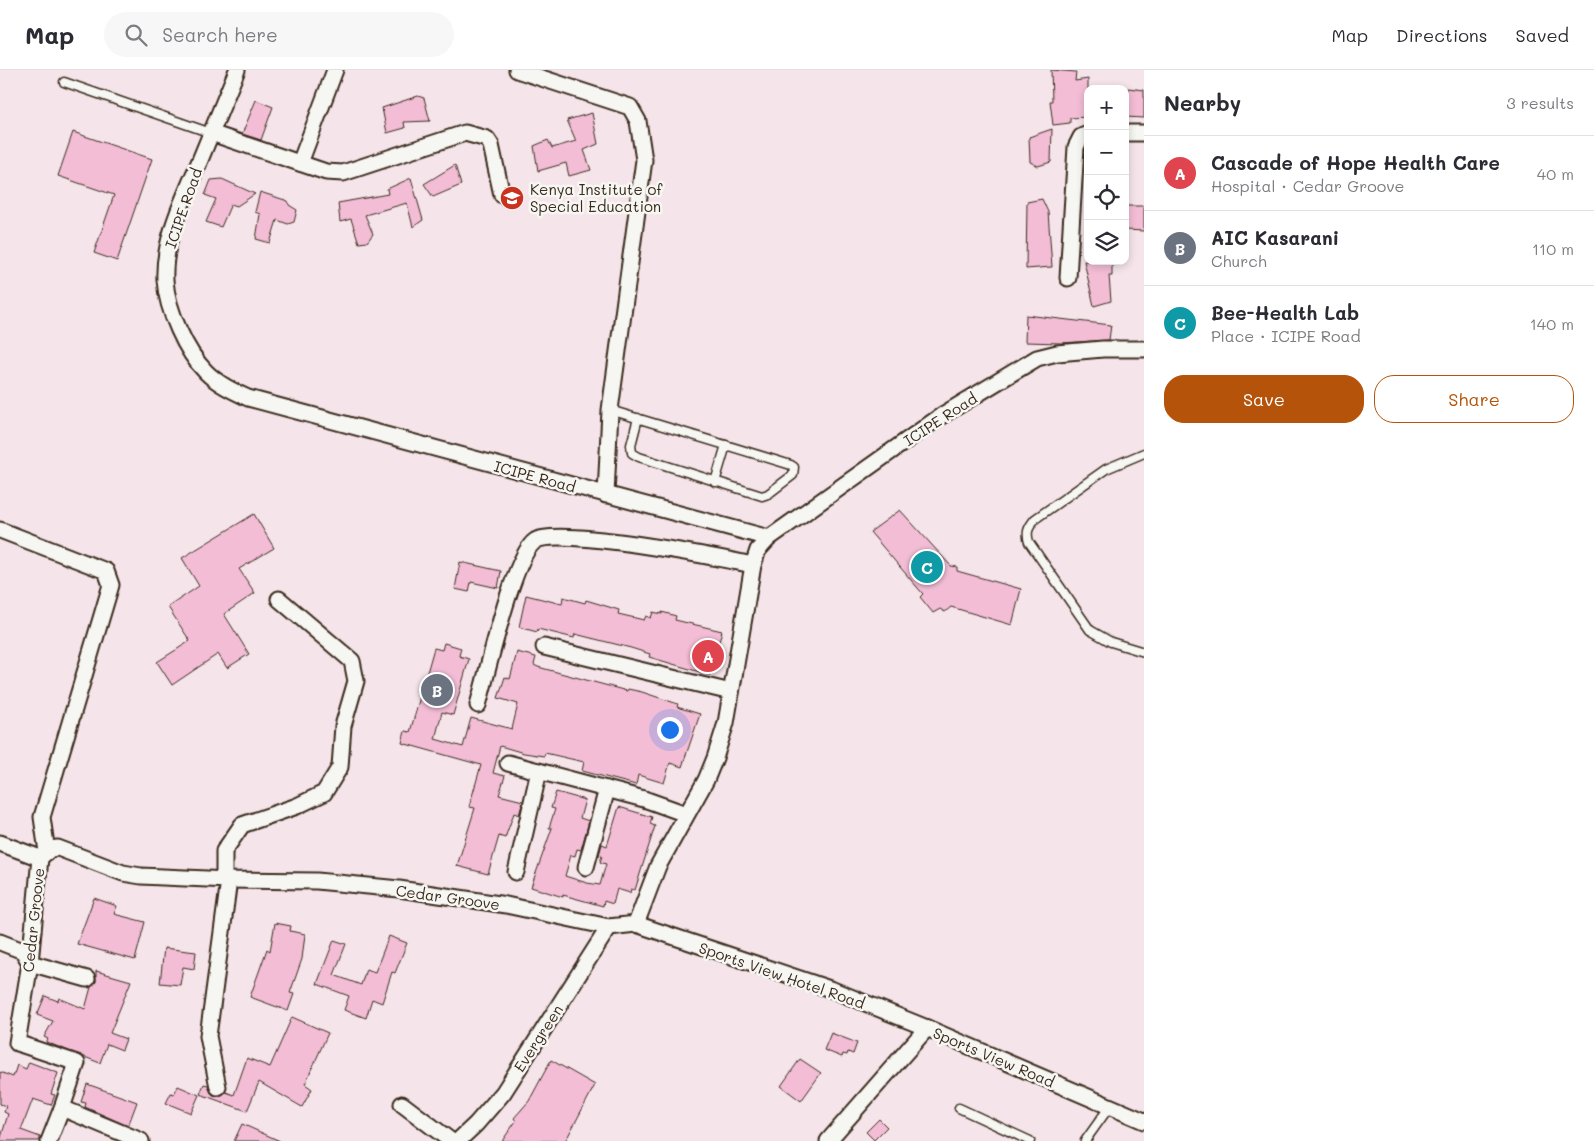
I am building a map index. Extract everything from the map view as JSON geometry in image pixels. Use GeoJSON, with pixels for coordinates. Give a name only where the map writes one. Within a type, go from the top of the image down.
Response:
{"type":"FeatureCollection","features":[{"type":"Feature","properties":{"kind":"street","name":"ICIPE Road"},"geometry":{"type":"LineString","coordinates":[[237,70],[176,222],[168,246],[165,280],[171,311],[180,334],[205,372],[221,385],[248,398],[769,538],[941,416],[1037,358],[1057,353],[1103,349],[1144,349]]}},
{"type":"Feature","properties":{"kind":"street"},"geometry":{"type":"LineString","coordinates":[[300,163],[335,70]]}},
{"type":"Feature","properties":{"kind":"street"},"geometry":{"type":"LineString","coordinates":[[517,70],[630,108],[638,121],[644,160],[610,410],[606,495]]}},
{"type":"Feature","properties":{"kind":"street"},"geometry":{"type":"LineString","coordinates":[[211,133],[326,172],[343,173],[465,133],[487,139],[491,145],[502,195]]}},
{"type":"Feature","properties":{"kind":"street"},"geometry":{"type":"LineString","coordinates":[[1129,133],[1144,133]]}},
{"type":"Feature","properties":{"kind":"street"},"geometry":{"type":"LineString","coordinates":[[1068,278],[1076,146],[1084,136]]}},
{"type":"Feature","properties":{"kind":"street"},"geometry":{"type":"LineString","coordinates":[[0,530],[106,571],[111,585],[42,818],[43,855],[0,843]]}},
{"type":"Feature","properties":{"kind":"street"},"geometry":{"type":"LineString","coordinates":[[478,705],[513,583],[521,561],[535,541],[543,538],[574,537],[706,556],[752,565]]}},
{"type":"Feature","properties":{"kind":"street"},"geometry":{"type":"LineString","coordinates":[[636,924],[658,866],[706,780],[715,758],[726,722],[752,565],[758,550],[769,538]]}},
{"type":"Feature","properties":{"kind":"street"},"geometry":{"type":"LineString","coordinates":[[218,1087],[208,1036],[226,880],[224,851],[242,826],[297,806],[324,793],[340,767],[343,726],[356,681],[352,661],[279,599]]}},
{"type":"Feature","properties":{"kind":"street"},"geometry":{"type":"LineString","coordinates":[[544,646],[731,692]]}},
{"type":"Feature","properties":{"kind":"street"},"geometry":{"type":"LineString","coordinates":[[508,763],[644,799],[686,814]]}},
{"type":"Feature","properties":{"kind":"street"},"geometry":{"type":"LineString","coordinates":[[516,872],[539,771]]}},
{"type":"Feature","properties":{"kind":"street"},"geometry":{"type":"LineString","coordinates":[[586,867],[607,789]]}},
{"type":"Feature","properties":{"kind":"street","name":"Cedar Groove"},"geometry":{"type":"LineString","coordinates":[[62,1108],[77,1063],[17,1043],[30,962],[43,855],[50,849],[58,848],[123,873],[141,876],[226,880],[317,881],[399,889],[506,905],[609,927],[636,924]]}},
{"type":"Feature","properties":{"kind":"street","name":"Sports View Hotel Road"},"geometry":{"type":"LineString","coordinates":[[636,924],[833,990],[927,1028]]}},
{"type":"Feature","properties":{"kind":"street","name":"Evergreen"},"geometry":{"type":"LineString","coordinates":[[458,1141],[476,1124],[503,1093],[609,927]]}},
{"type":"Feature","properties":{"kind":"street"},"geometry":{"type":"LineString","coordinates":[[0,942],[23,951],[30,962],[87,979]]}},
{"type":"Feature","properties":{"kind":"street","name":"Sports View Road"},"geometry":{"type":"LineString","coordinates":[[828,1141],[927,1028],[1144,1121]]}},
{"type":"Feature","properties":{"kind":"street"},"geometry":{"type":"LineString","coordinates":[[402,1104],[451,1141]]}},
{"type":"Feature","properties":{"kind":"street"},"geometry":{"type":"LineString","coordinates":[[49,1141],[62,1108],[141,1141]]}},
{"type":"Feature","properties":{"kind":"lane"},"geometry":{"type":"LineString","coordinates":[[64,82],[211,133]]}},
{"type":"Feature","properties":{"kind":"lane"},"geometry":{"type":"LineString","coordinates":[[610,410],[638,418],[726,445],[791,464],[794,467],[793,475],[765,496],[639,457],[632,453],[631,445],[638,418]]}},
{"type":"Feature","properties":{"kind":"lane"},"geometry":{"type":"LineString","coordinates":[[715,482],[726,445]]}},
{"type":"Feature","properties":{"kind":"lane"},"geometry":{"type":"LineString","coordinates":[[1144,453],[1106,469],[1035,520],[1029,526],[1026,533],[1034,550],[1090,630],[1111,642],[1144,652]]}},
{"type":"Feature","properties":{"kind":"lane"},"geometry":{"type":"LineString","coordinates":[[1085,1141],[1110,1106]]}},
{"type":"Feature","properties":{"kind":"lane"},"geometry":{"type":"LineString","coordinates":[[959,1108],[1030,1141]]}},
{"type":"Feature","properties":{"kind":"building"},"geometry":{"type":"Polygon","coordinates":[[[1051,70],[1076,72],[1075,81],[1088,79],[1088,85],[1084,85],[1084,117],[1070,118],[1070,123],[1053,125],[1050,101],[1052,101],[1051,70]]]}},
{"type":"Feature","properties":{"kind":"building"},"geometry":{"type":"Polygon","coordinates":[[[1129,88],[1144,90],[1144,118],[1129,117],[1129,88]]]}},
{"type":"Feature","properties":{"kind":"building"},"geometry":{"type":"Polygon","coordinates":[[[418,96],[424,98],[430,121],[404,122],[405,128],[387,133],[382,108],[418,96]]]}},
{"type":"Feature","properties":{"kind":"building"},"geometry":{"type":"Polygon","coordinates":[[[256,100],[273,107],[261,140],[242,134],[256,100]]]}},
{"type":"Feature","properties":{"kind":"building"},"geometry":{"type":"Polygon","coordinates":[[[592,113],[598,144],[584,150],[591,170],[569,176],[566,163],[538,171],[534,146],[548,140],[552,148],[576,141],[567,120],[592,113]]]}},
{"type":"Feature","properties":{"kind":"building"},"geometry":{"type":"Polygon","coordinates":[[[1052,129],[1051,162],[1038,166],[1030,162],[1029,137],[1052,129]]]}},
{"type":"Feature","properties":{"kind":"building"},"geometry":{"type":"Polygon","coordinates":[[[73,132],[152,159],[117,261],[94,253],[114,195],[58,176],[73,132]]]}},
{"type":"Feature","properties":{"kind":"building"},"geometry":{"type":"Polygon","coordinates":[[[455,165],[461,185],[433,197],[424,184],[455,165]]]}},
{"type":"Feature","properties":{"kind":"building"},"geometry":{"type":"Polygon","coordinates":[[[411,178],[423,220],[413,227],[407,203],[365,215],[373,234],[367,242],[359,243],[351,219],[340,222],[338,203],[388,194],[387,189],[411,178]]]}},
{"type":"Feature","properties":{"kind":"building"},"geometry":{"type":"Polygon","coordinates":[[[222,179],[255,194],[237,206],[231,204],[221,227],[206,222],[216,199],[205,195],[211,180],[222,179]]]}},
{"type":"Feature","properties":{"kind":"building"},"geometry":{"type":"Polygon","coordinates":[[[260,192],[288,201],[289,205],[297,210],[294,222],[288,224],[277,220],[270,243],[256,239],[260,214],[255,212],[260,192]]]}},
{"type":"Feature","properties":{"kind":"building"},"geometry":{"type":"Polygon","coordinates":[[[1042,199],[1048,212],[1052,267],[1026,269],[1027,202],[1042,199]]]}},
{"type":"Feature","properties":{"kind":"building"},"geometry":{"type":"Polygon","coordinates":[[[1129,206],[1144,206],[1144,231],[1129,230],[1129,206]]]}},
{"type":"Feature","properties":{"kind":"building"},"geometry":{"type":"Polygon","coordinates":[[[1085,265],[1112,265],[1112,276],[1109,276],[1111,301],[1094,306],[1085,265]]]}},
{"type":"Feature","properties":{"kind":"building"},"geometry":{"type":"Polygon","coordinates":[[[1026,315],[1111,325],[1109,340],[1061,343],[1025,342],[1026,315]]]}},
{"type":"Feature","properties":{"kind":"building"},"geometry":{"type":"Polygon","coordinates":[[[900,510],[951,566],[957,567],[957,571],[1021,589],[1012,625],[951,607],[945,612],[940,609],[933,613],[920,597],[923,594],[870,532],[900,510]]]}},
{"type":"Feature","properties":{"kind":"building"},"geometry":{"type":"Polygon","coordinates":[[[254,514],[274,548],[239,569],[255,593],[224,614],[249,654],[227,668],[218,654],[172,685],[157,662],[190,641],[168,607],[199,586],[182,558],[254,514]]]}},
{"type":"Feature","properties":{"kind":"building"},"geometry":{"type":"Polygon","coordinates":[[[460,562],[501,571],[498,588],[471,582],[469,592],[455,589],[460,562]]]}},
{"type":"Feature","properties":{"kind":"building"},"geometry":{"type":"Polygon","coordinates":[[[526,595],[562,604],[563,597],[585,603],[586,600],[619,610],[618,614],[644,620],[646,616],[651,618],[653,612],[662,614],[662,612],[676,616],[675,620],[722,631],[710,675],[649,657],[650,654],[631,648],[575,634],[574,638],[538,629],[537,632],[519,627],[526,595]]]}},
{"type":"Feature","properties":{"kind":"building"},"geometry":{"type":"Polygon","coordinates":[[[444,643],[461,648],[459,656],[469,659],[453,715],[442,712],[435,739],[463,747],[471,718],[512,729],[518,704],[498,698],[505,677],[510,679],[517,652],[536,657],[534,665],[538,667],[627,691],[628,689],[642,692],[678,704],[677,707],[700,714],[682,767],[670,763],[664,783],[638,775],[636,785],[582,771],[584,762],[545,753],[544,756],[524,753],[500,746],[493,773],[505,776],[499,795],[523,801],[519,815],[514,813],[505,838],[499,836],[488,874],[457,866],[475,808],[469,807],[481,765],[402,743],[405,731],[410,732],[434,648],[442,650],[444,643]]]}},
{"type":"Feature","properties":{"kind":"building"},"geometry":{"type":"Polygon","coordinates":[[[556,792],[585,800],[580,818],[589,821],[581,850],[577,849],[575,856],[571,855],[565,876],[587,883],[600,885],[606,864],[600,862],[602,856],[599,855],[602,844],[607,846],[619,807],[652,817],[650,824],[655,826],[635,890],[631,889],[630,893],[617,889],[613,904],[604,901],[603,906],[563,895],[563,897],[531,887],[552,828],[549,828],[555,809],[551,808],[556,792]]]}},
{"type":"Feature","properties":{"kind":"building"},"geometry":{"type":"Polygon","coordinates":[[[94,898],[117,906],[114,914],[145,922],[135,960],[77,944],[94,898]]]}},
{"type":"Feature","properties":{"kind":"building"},"geometry":{"type":"Polygon","coordinates":[[[275,923],[291,926],[290,931],[305,934],[302,959],[290,993],[294,994],[288,1011],[250,997],[267,949],[270,951],[275,923]]]}},
{"type":"Feature","properties":{"kind":"building"},"geometry":{"type":"Polygon","coordinates":[[[389,936],[407,943],[395,973],[392,972],[382,1003],[372,999],[366,1018],[344,1010],[349,996],[317,984],[334,940],[346,944],[334,975],[361,985],[366,969],[375,972],[389,936]]]}},
{"type":"Feature","properties":{"kind":"building"},"geometry":{"type":"Polygon","coordinates":[[[164,948],[196,952],[194,969],[183,967],[180,985],[160,983],[164,948]]]}},
{"type":"Feature","properties":{"kind":"building"},"geometry":{"type":"Polygon","coordinates":[[[96,971],[131,981],[110,1033],[126,1039],[122,1050],[107,1044],[100,1063],[46,1042],[48,1039],[44,1037],[53,1021],[37,1015],[45,996],[58,1001],[59,998],[85,1009],[91,987],[96,982],[96,971]]]}},
{"type":"Feature","properties":{"kind":"building"},"geometry":{"type":"Polygon","coordinates":[[[292,1017],[328,1033],[305,1084],[312,1089],[302,1107],[259,1082],[247,1111],[200,1094],[204,1084],[208,1085],[211,1093],[215,1096],[220,1096],[226,1092],[234,1095],[247,1058],[270,1067],[292,1017]]]}},
{"type":"Feature","properties":{"kind":"building"},"geometry":{"type":"Polygon","coordinates":[[[831,1033],[857,1043],[853,1054],[848,1052],[847,1055],[843,1054],[842,1057],[824,1050],[831,1033]]]}},
{"type":"Feature","properties":{"kind":"building"},"geometry":{"type":"Polygon","coordinates":[[[800,1059],[821,1073],[801,1101],[781,1086],[800,1059]]]}},
{"type":"Feature","properties":{"kind":"building"},"geometry":{"type":"Polygon","coordinates":[[[551,1060],[595,1085],[567,1138],[564,1141],[502,1141],[516,1121],[514,1118],[529,1101],[551,1060]]]}},
{"type":"Feature","properties":{"kind":"building"},"geometry":{"type":"Polygon","coordinates":[[[29,1062],[58,1073],[51,1094],[55,1095],[51,1105],[33,1099],[21,1130],[40,1137],[40,1141],[0,1141],[8,1114],[4,1112],[6,1106],[0,1104],[0,1072],[13,1077],[17,1065],[26,1069],[29,1062]]]}},
{"type":"Feature","properties":{"kind":"building"},"geometry":{"type":"Polygon","coordinates":[[[87,1084],[137,1102],[128,1126],[85,1107],[86,1103],[81,1102],[87,1084]]]}},
{"type":"Feature","properties":{"kind":"building"},"geometry":{"type":"Polygon","coordinates":[[[178,1086],[199,1095],[191,1113],[166,1103],[171,1093],[174,1094],[178,1086]]]}},
{"type":"Feature","properties":{"kind":"building"},"geometry":{"type":"Polygon","coordinates":[[[879,1119],[887,1127],[874,1140],[866,1132],[879,1119]]]}},
{"type":"Feature","properties":{"kind":"building"},"geometry":{"type":"Polygon","coordinates":[[[242,1124],[280,1141],[234,1141],[242,1124]]]}},
{"type":"Feature","properties":{"kind":"place","name":"Kenya Institute of Special Education"},"geometry":{"type":"Point","coordinates":[512,198]}},
{"type":"Feature","properties":{"kind":"place","name":"Bee-Health Lab"},"geometry":{"type":"Point","coordinates":[927,567]}},
{"type":"Feature","properties":{"kind":"place","name":"Cascade of Hope Health Care"},"geometry":{"type":"Point","coordinates":[708,656]}},
{"type":"Feature","properties":{"kind":"place","name":"AIC Kasarani"},"geometry":{"type":"Point","coordinates":[437,690]}}]}
